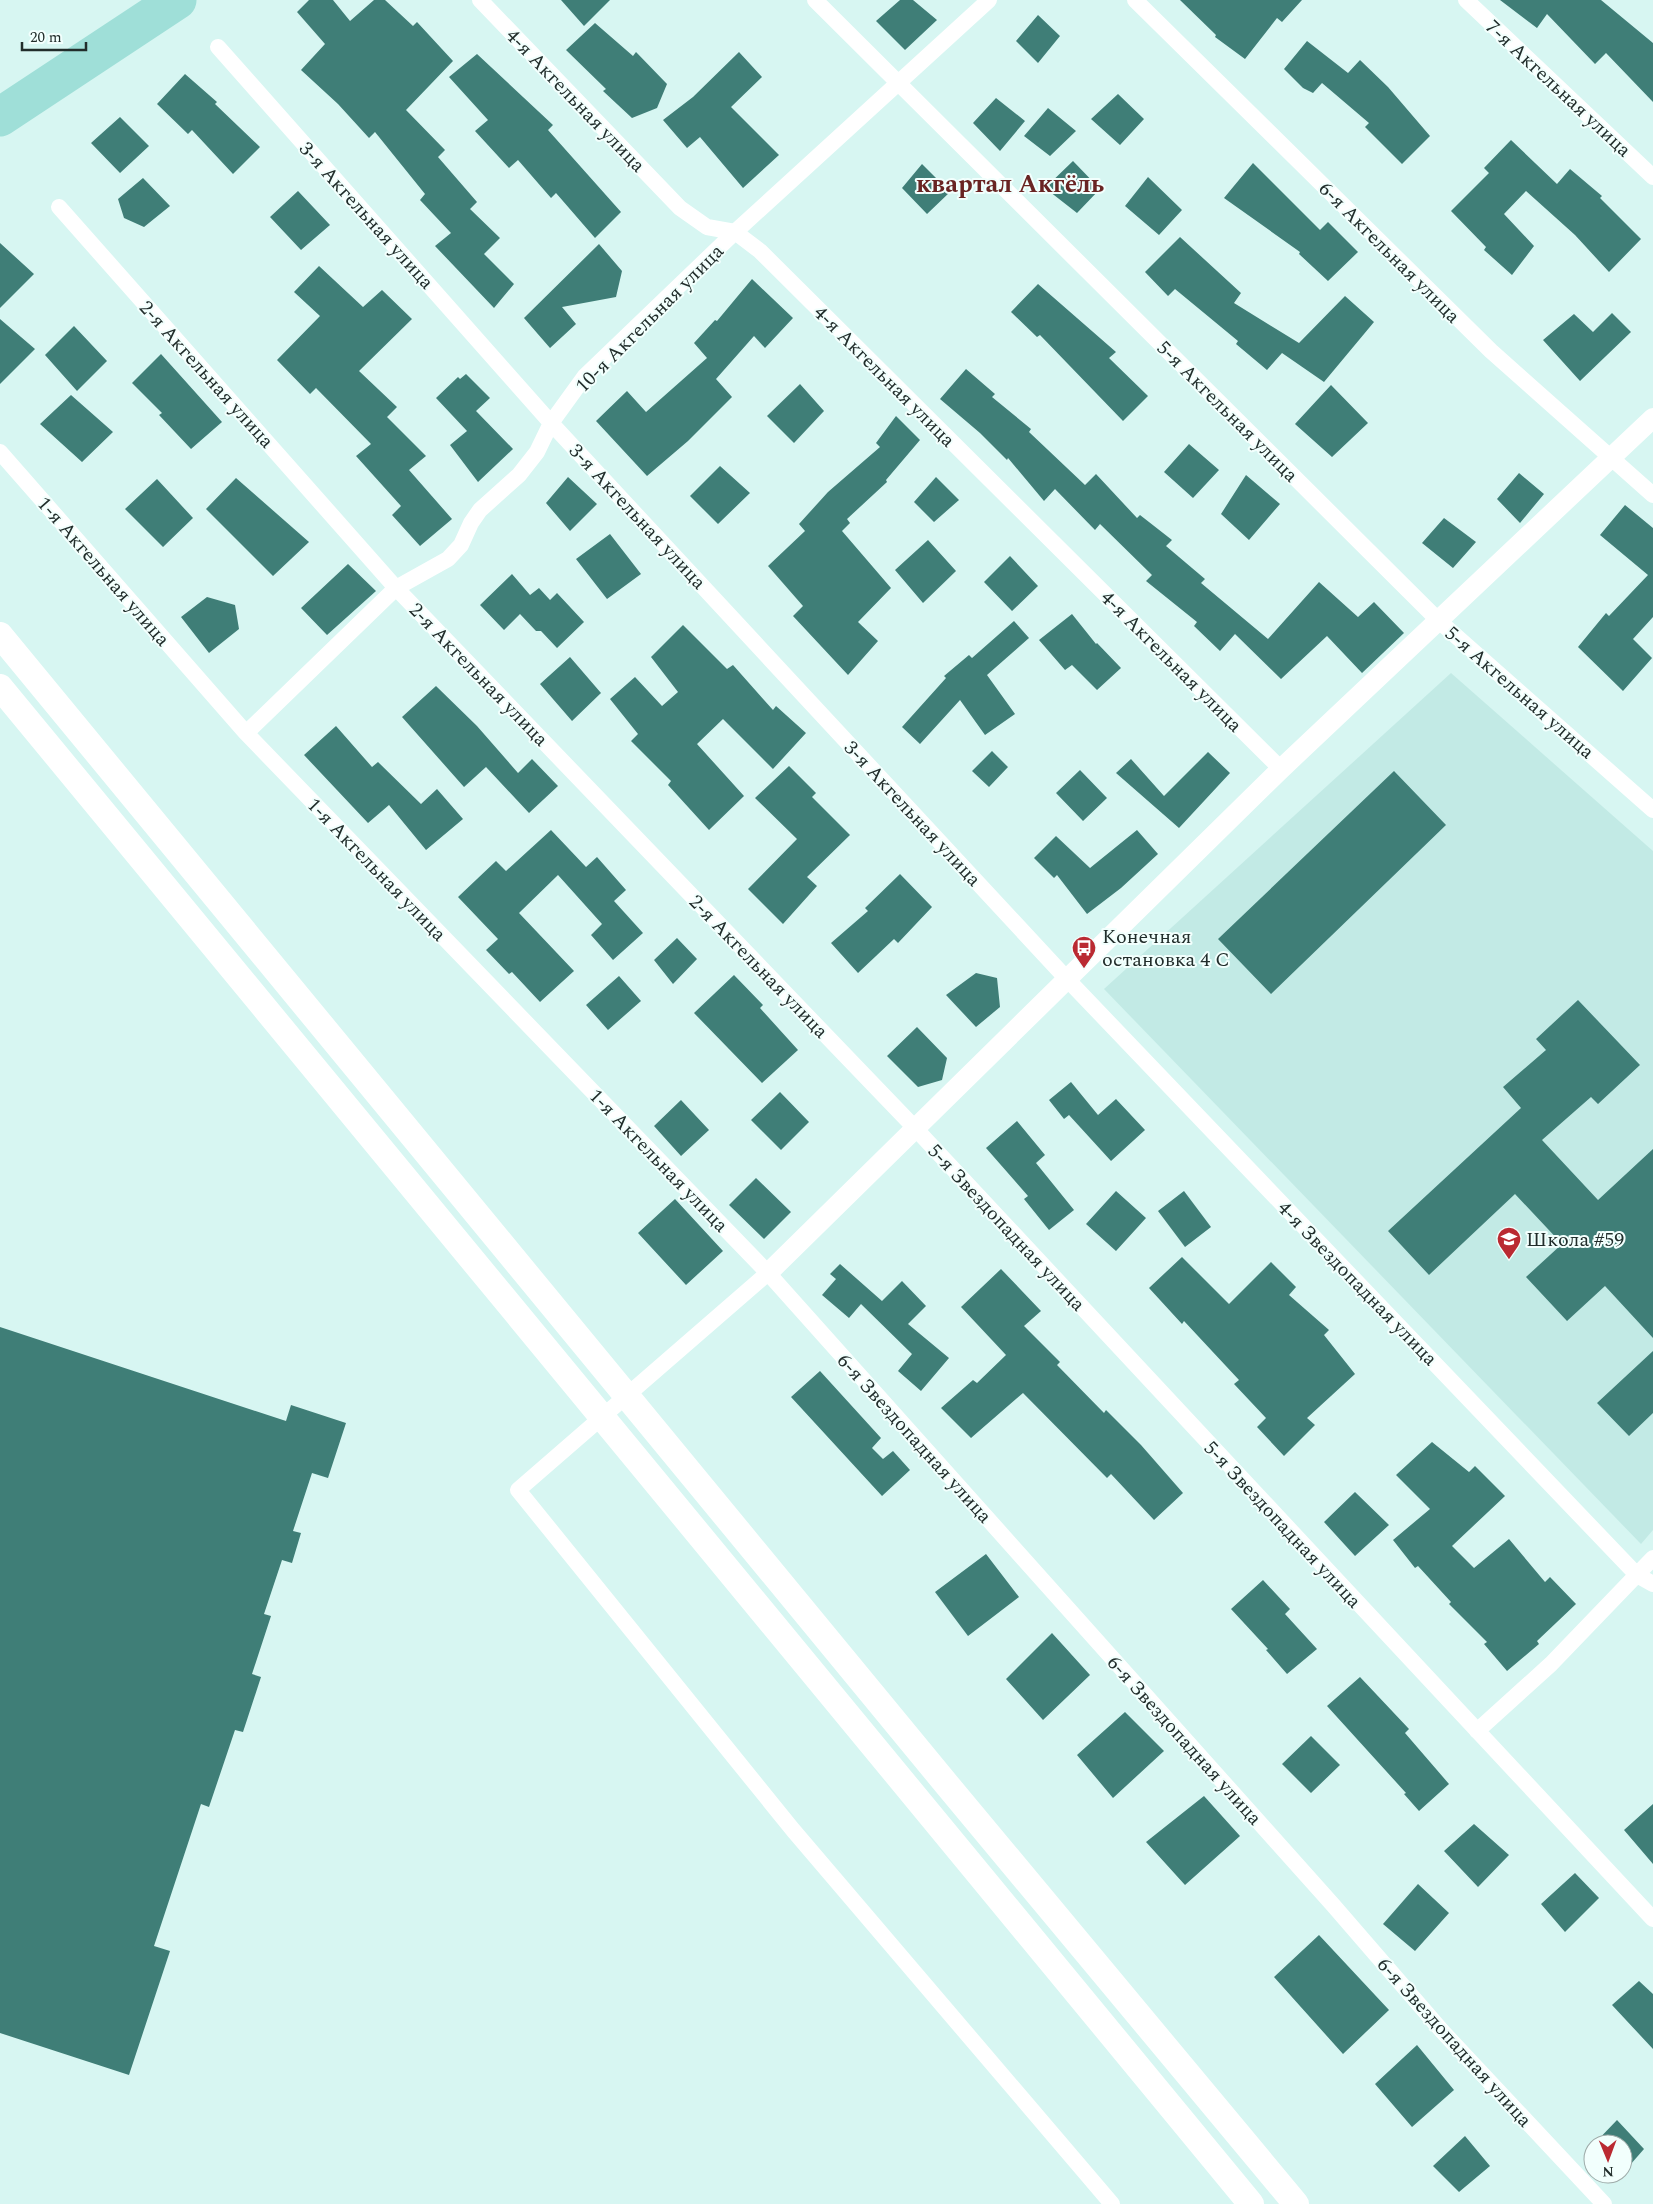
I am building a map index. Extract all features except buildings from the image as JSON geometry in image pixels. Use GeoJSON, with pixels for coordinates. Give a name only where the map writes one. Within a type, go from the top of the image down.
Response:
{"type":"FeatureCollection","features":[{"type":"Feature","properties":{"kind":"main road"},"geometry":{"type":"LineString","coordinates":[[0,635],[1296,2204]]}},
{"type":"Feature","properties":{"kind":"main road"},"geometry":{"type":"LineString","coordinates":[[0,687],[578,1386],[1109,2035],[1251,2204]]}},
{"type":"Feature","properties":{"kind":"street","name":"4-я Акгельная улица"},"geometry":{"type":"LineString","coordinates":[[480,0],[680,208],[707,227],[735,232],[787,278],[1281,769]]}},
{"type":"Feature","properties":{"kind":"street","name":"5-я Акгельная улица"},"geometry":{"type":"LineString","coordinates":[[815,0],[1439,621],[1653,810]]}},
{"type":"Feature","properties":{"kind":"street","name":"10-я Акгельная улица"},"geometry":{"type":"LineString","coordinates":[[246,734],[396,588],[448,559],[461,545],[471,523],[480,510],[525,468],[537,452],[552,423],[585,376],[735,232],[989,0]]}},
{"type":"Feature","properties":{"kind":"street","name":"6-я Акгельная улица"},"geometry":{"type":"LineString","coordinates":[[1134,0],[1491,352],[1653,495]]}},
{"type":"Feature","properties":{"kind":"street","name":"7-я Акгельная улица"},"geometry":{"type":"LineString","coordinates":[[1466,0],[1653,177]]}},
{"type":"Feature","properties":{"kind":"street","name":"3-я Акгельная улица"},"geometry":{"type":"LineString","coordinates":[[218,47],[552,423],[1066,978]]}},
{"type":"Feature","properties":{"kind":"street","name":"2-я Акгельная улица"},"geometry":{"type":"LineString","coordinates":[[59,207],[396,588],[914,1127]]}},
{"type":"Feature","properties":{"kind":"street"},"geometry":{"type":"LineString","coordinates":[[1112,2204],[793,1830],[518,1490],[768,1273],[914,1127],[1281,769],[1653,418]]}},
{"type":"Feature","properties":{"kind":"street","name":"1-я Акгельная улица"},"geometry":{"type":"LineString","coordinates":[[0,452],[246,734],[768,1273]]}},
{"type":"Feature","properties":{"kind":"street","name":"4-я Звездопадная улица"},"geometry":{"type":"LineString","coordinates":[[1066,978],[1637,1575],[1653,1584]]}},
{"type":"Feature","properties":{"kind":"street","name":"5-я Звездопадная улица"},"geometry":{"type":"LineString","coordinates":[[914,1127],[1653,1920]]}},
{"type":"Feature","properties":{"kind":"street","name":"6-я Звездопадная улица"},"geometry":{"type":"LineString","coordinates":[[768,1273],[1326,1898],[1442,2031],[1604,2204]]}},
{"type":"Feature","properties":{"kind":"street"},"geometry":{"type":"LineString","coordinates":[[1477,1732],[1551,1664],[1653,1558]]}},
{"type":"Feature","properties":{"kind":"shaded area","name":"Школа #59"},"geometry":{"type":"Polygon","coordinates":[[[1451,673],[1653,851],[1653,1530],[1641,1544],[1104,989],[1451,673]]]}},
{"type":"Feature","properties":{"kind":"waterway"},"geometry":{"type":"LineString","coordinates":[[0,117],[177,0]]}},
{"type":"Feature","properties":{"kind":"place","name":"Конечная остановка 4 С"},"geometry":{"type":"Point","coordinates":[1084,969]}},
{"type":"Feature","properties":{"kind":"place","name":"Школа #59"},"geometry":{"type":"Point","coordinates":[1509,1260]}},
{"type":"Feature","properties":{"kind":"district","name":"квартал Акгёль"},"geometry":{"type":"Point","coordinates":[1010,183]}}]}
